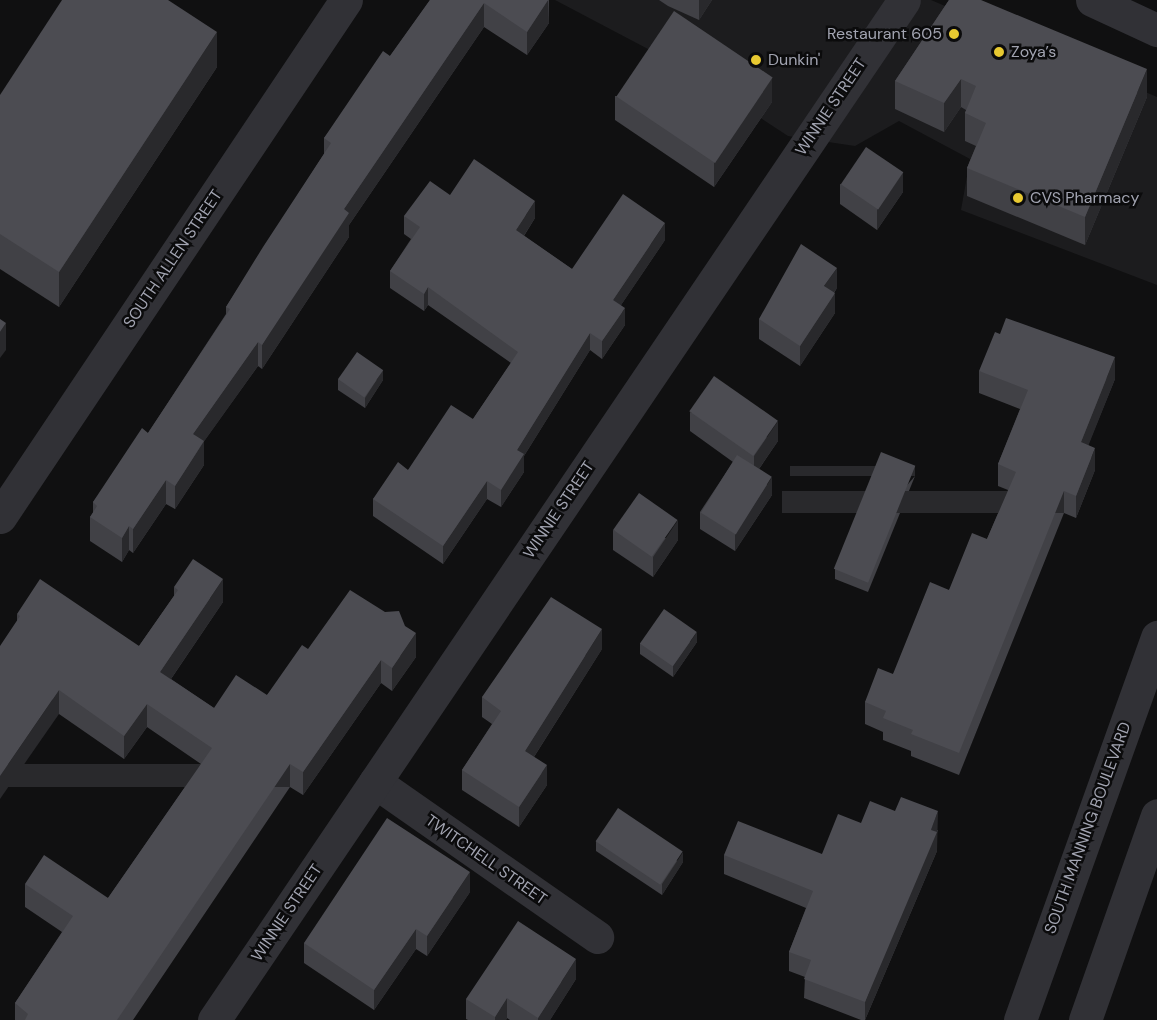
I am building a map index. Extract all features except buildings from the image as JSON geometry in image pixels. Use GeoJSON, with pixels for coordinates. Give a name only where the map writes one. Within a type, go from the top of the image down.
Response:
{"type":"FeatureCollection","features":[{"type":"Feature","properties":{"kind":"street","name":"SOUTH ALLEN STREET"},"geometry":{"type":"LineString","coordinates":[[0,517],[346,0]]}},
{"type":"Feature","properties":{"kind":"street","name":"WINNIE STREET"},"geometry":{"type":"LineString","coordinates":[[214,1020],[904,0]]}},
{"type":"Feature","properties":{"kind":"street"},"geometry":{"type":"LineString","coordinates":[[1092,0],[1157,30]]}},
{"type":"Feature","properties":{"kind":"street","name":"SOUTH MANNING BOULEVARD"},"geometry":{"type":"LineString","coordinates":[[1020,1020],[1157,637]]}},
{"type":"Feature","properties":{"kind":"street","name":"TWITCHELL STREET"},"geometry":{"type":"LineString","coordinates":[[375,782],[597,937]]}},
{"type":"Feature","properties":{"kind":"street"},"geometry":{"type":"LineString","coordinates":[[1085,1020],[1157,815]]}},
{"type":"Feature","properties":{"kind":"shaded area"},"geometry":{"type":"Polygon","coordinates":[[[555,0],[931,0],[1157,97],[1157,285],[961,210],[970,159],[899,121],[855,146],[788,136],[684,68],[555,0]]]}},
{"type":"Feature","properties":{"kind":"place","name":"Restaurant 605"},"geometry":{"type":"Point","coordinates":[954,34]}},
{"type":"Feature","properties":{"kind":"place","name":"Zoya’s"},"geometry":{"type":"Point","coordinates":[999,52]}},
{"type":"Feature","properties":{"kind":"place","name":"Dunkin'"},"geometry":{"type":"Point","coordinates":[756,60]}},
{"type":"Feature","properties":{"kind":"place","name":"CVS Pharmacy"},"geometry":{"type":"Point","coordinates":[1018,198]}}]}
